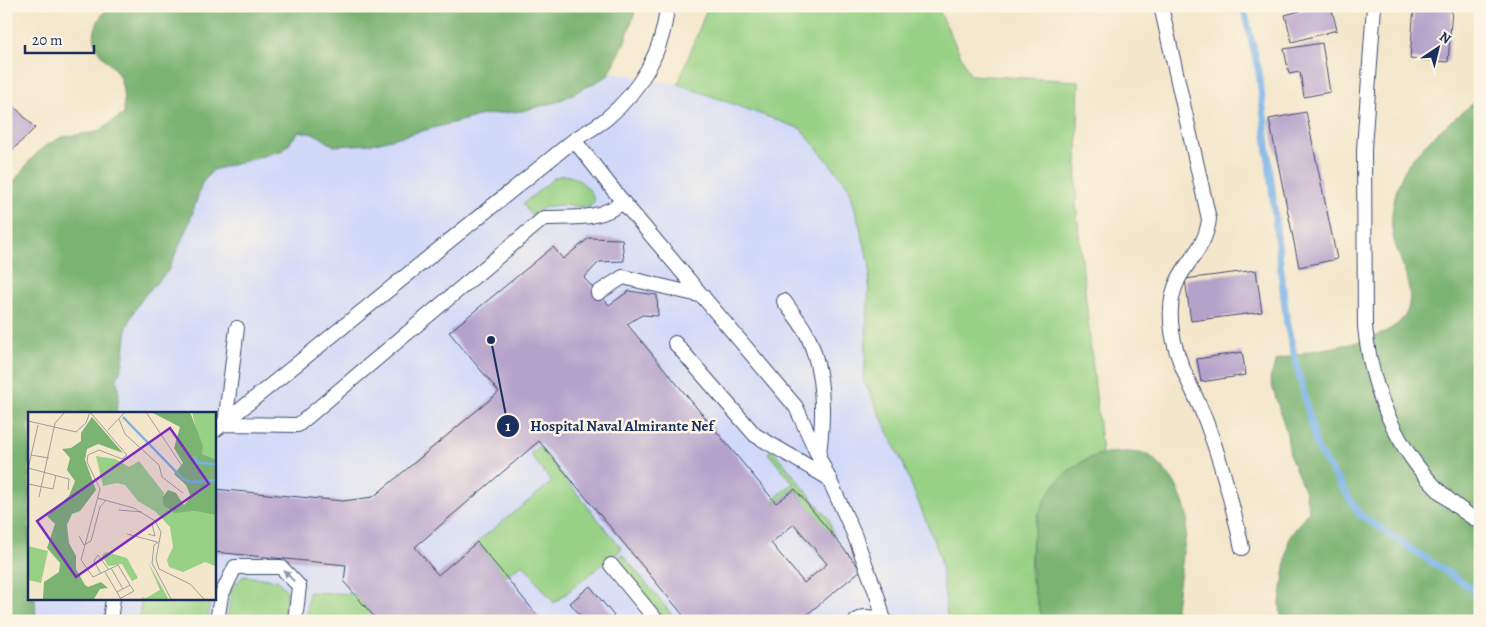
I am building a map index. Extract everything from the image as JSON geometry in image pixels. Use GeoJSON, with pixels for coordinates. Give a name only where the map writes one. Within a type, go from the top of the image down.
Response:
{"type":"FeatureCollection","features":[{"type":"Feature","properties":{"kind":"lane"},"geometry":{"type":"LineString","coordinates":[[219,428],[574,140],[606,119],[637,87],[657,50],[667,6]]}},
{"type":"Feature","properties":{"kind":"lane"},"geometry":{"type":"LineString","coordinates":[[1161,6],[1208,219],[1204,241],[1179,276],[1173,291],[1171,324],[1179,358],[1218,452],[1232,500],[1242,548]]}},
{"type":"Feature","properties":{"kind":"lane"},"geometry":{"type":"LineString","coordinates":[[1374,6],[1364,149],[1365,327],[1368,354],[1382,405],[1407,452],[1438,490],[1480,522]]}},
{"type":"Feature","properties":{"kind":"lane"},"geometry":{"type":"LineString","coordinates":[[574,140],[623,202],[796,407],[819,454],[865,561],[883,619],[864,617],[856,621]]}},
{"type":"Feature","properties":{"kind":"lane"},"geometry":{"type":"LineString","coordinates":[[219,428],[298,425],[544,218],[586,217],[608,213],[623,202]]}},
{"type":"Feature","properties":{"kind":"lane"},"geometry":{"type":"LineString","coordinates":[[598,293],[623,277],[703,296]]}},
{"type":"Feature","properties":{"kind":"lane"},"geometry":{"type":"LineString","coordinates":[[784,300],[809,337],[817,360],[822,391],[819,454]]}},
{"type":"Feature","properties":{"kind":"lane"},"geometry":{"type":"LineString","coordinates":[[219,428],[237,328]]}},
{"type":"Feature","properties":{"kind":"lane"},"geometry":{"type":"LineString","coordinates":[[675,343],[755,435],[830,479]]}},
{"type":"Feature","properties":{"kind":"lane"},"geometry":{"type":"LineString","coordinates":[[611,565],[657,621]]}},
{"type":"Feature","properties":{"kind":"lane"},"geometry":{"type":"LineString","coordinates":[[217,621],[220,596],[235,567],[281,567],[299,586],[294,621]]}},
{"type":"Feature","properties":{"kind":"lane"},"geometry":{"type":"LineString","coordinates":[[110,621],[113,600]]}},
{"type":"Feature","properties":{"kind":"shaded area"},"geometry":{"type":"Polygon","coordinates":[[[471,46],[678,84],[801,129],[849,187],[870,265],[864,381],[903,464],[940,556],[948,621],[28,621],[30,600],[215,600],[215,412],[100,412],[125,299],[188,173],[471,46]]]}},
{"type":"Feature","properties":{"kind":"green space"},"geometry":{"type":"Polygon","coordinates":[[[112,6],[637,6],[624,44],[608,76],[557,102],[522,111],[483,115],[372,144],[334,146],[317,135],[299,131],[284,150],[213,170],[202,183],[190,221],[168,271],[145,295],[134,311],[127,327],[123,363],[117,379],[119,395],[116,412],[28,412],[28,600],[35,600],[36,621],[6,621],[6,192],[32,158],[45,146],[62,137],[97,132],[124,114],[120,78],[98,50],[94,38],[96,25],[112,6]]]}},
{"type":"Feature","properties":{"kind":"green space"},"geometry":{"type":"Polygon","coordinates":[[[708,6],[937,6],[970,75],[1079,81],[1076,205],[1102,454],[1086,461],[1038,514],[1031,550],[1030,571],[1035,595],[1044,621],[948,621],[940,556],[903,464],[864,381],[870,265],[849,187],[801,129],[678,84],[708,6]]]}},
{"type":"Feature","properties":{"kind":"green space"},"geometry":{"type":"Polygon","coordinates":[[[1480,98],[1480,621],[1281,621],[1280,603],[1289,538],[1309,510],[1305,492],[1290,456],[1287,434],[1270,379],[1276,361],[1306,352],[1368,339],[1396,325],[1405,316],[1409,306],[1410,294],[1393,236],[1392,223],[1395,196],[1399,183],[1412,159],[1422,147],[1480,98]]]}},
{"type":"Feature","properties":{"kind":"green space"},"geometry":{"type":"Polygon","coordinates":[[[562,175],[572,177],[583,183],[591,192],[594,203],[589,207],[558,205],[546,207],[531,215],[523,204],[554,178],[562,175]]]}},
{"type":"Feature","properties":{"kind":"green space"},"geometry":{"type":"Polygon","coordinates":[[[539,446],[622,549],[554,603],[523,564],[505,576],[477,542],[552,482],[530,454],[539,446]]]}},
{"type":"Feature","properties":{"kind":"green space"},"geometry":{"type":"Polygon","coordinates":[[[772,449],[829,519],[834,538],[795,489],[776,503],[774,499],[793,483],[768,453],[772,449]]]}},
{"type":"Feature","properties":{"kind":"green space"},"geometry":{"type":"Polygon","coordinates":[[[1128,452],[1148,454],[1163,468],[1176,485],[1188,519],[1174,621],[1044,621],[1036,597],[1032,573],[1032,547],[1036,523],[1045,500],[1058,481],[1077,465],[1101,454],[1128,452]]]}},
{"type":"Feature","properties":{"kind":"green space"},"geometry":{"type":"Polygon","coordinates":[[[622,554],[677,621],[666,621],[616,560],[622,554]]]}},
{"type":"Feature","properties":{"kind":"green space"},"geometry":{"type":"Polygon","coordinates":[[[243,576],[277,580],[287,591],[284,621],[227,621],[231,589],[243,576]]]}},
{"type":"Feature","properties":{"kind":"green space"},"geometry":{"type":"Polygon","coordinates":[[[309,592],[355,594],[378,621],[306,621],[309,592]]]}},
{"type":"Feature","properties":{"kind":"green space"},"geometry":{"type":"Polygon","coordinates":[[[141,600],[210,600],[208,621],[139,621],[141,600]]]}},
{"type":"Feature","properties":{"kind":"building"},"geometry":{"type":"Polygon","coordinates":[[[1318,6],[1331,6],[1337,30],[1292,42],[1285,15],[1318,6]]]}},
{"type":"Feature","properties":{"kind":"building"},"geometry":{"type":"Polygon","coordinates":[[[1414,6],[1452,9],[1448,62],[1410,59],[1414,6]]]}},
{"type":"Feature","properties":{"kind":"building"},"geometry":{"type":"Polygon","coordinates":[[[1322,43],[1330,92],[1304,97],[1300,72],[1289,74],[1284,49],[1322,43]]]}},
{"type":"Feature","properties":{"kind":"building"},"geometry":{"type":"Polygon","coordinates":[[[6,98],[35,128],[6,156],[6,98]]]}},
{"type":"Feature","properties":{"kind":"building"},"geometry":{"type":"Polygon","coordinates":[[[1306,112],[1337,259],[1299,267],[1269,119],[1306,112]]]}},
{"type":"Feature","properties":{"kind":"building"},"geometry":{"type":"Polygon","coordinates":[[[589,238],[622,239],[624,261],[599,262],[584,278],[609,305],[629,291],[657,295],[658,316],[642,315],[627,324],[776,503],[795,489],[861,570],[799,621],[688,621],[539,441],[415,547],[438,575],[477,542],[542,621],[378,621],[344,582],[346,565],[215,552],[215,489],[343,501],[373,497],[499,392],[449,332],[553,247],[563,259],[589,238]],[[794,524],[771,543],[804,583],[827,564],[794,524]]]}},
{"type":"Feature","properties":{"kind":"building"},"geometry":{"type":"Polygon","coordinates":[[[1256,270],[1262,312],[1191,321],[1185,279],[1256,270]]]}},
{"type":"Feature","properties":{"kind":"building"},"geometry":{"type":"Polygon","coordinates":[[[1242,352],[1246,375],[1201,382],[1197,359],[1242,352]]]}},
{"type":"Feature","properties":{"kind":"building"},"geometry":{"type":"Polygon","coordinates":[[[590,586],[614,616],[608,621],[585,621],[570,603],[590,586]]]}},
{"type":"Feature","properties":{"kind":"waterway"},"geometry":{"type":"LineString","coordinates":[[1243,6],[1259,72],[1287,325],[1317,448],[1360,515],[1480,594]]}},
{"type":"Feature","properties":{"kind":"place","name":"Hospital Naval Almirante Nef"},"geometry":{"type":"Point","coordinates":[491,340]}}]}
